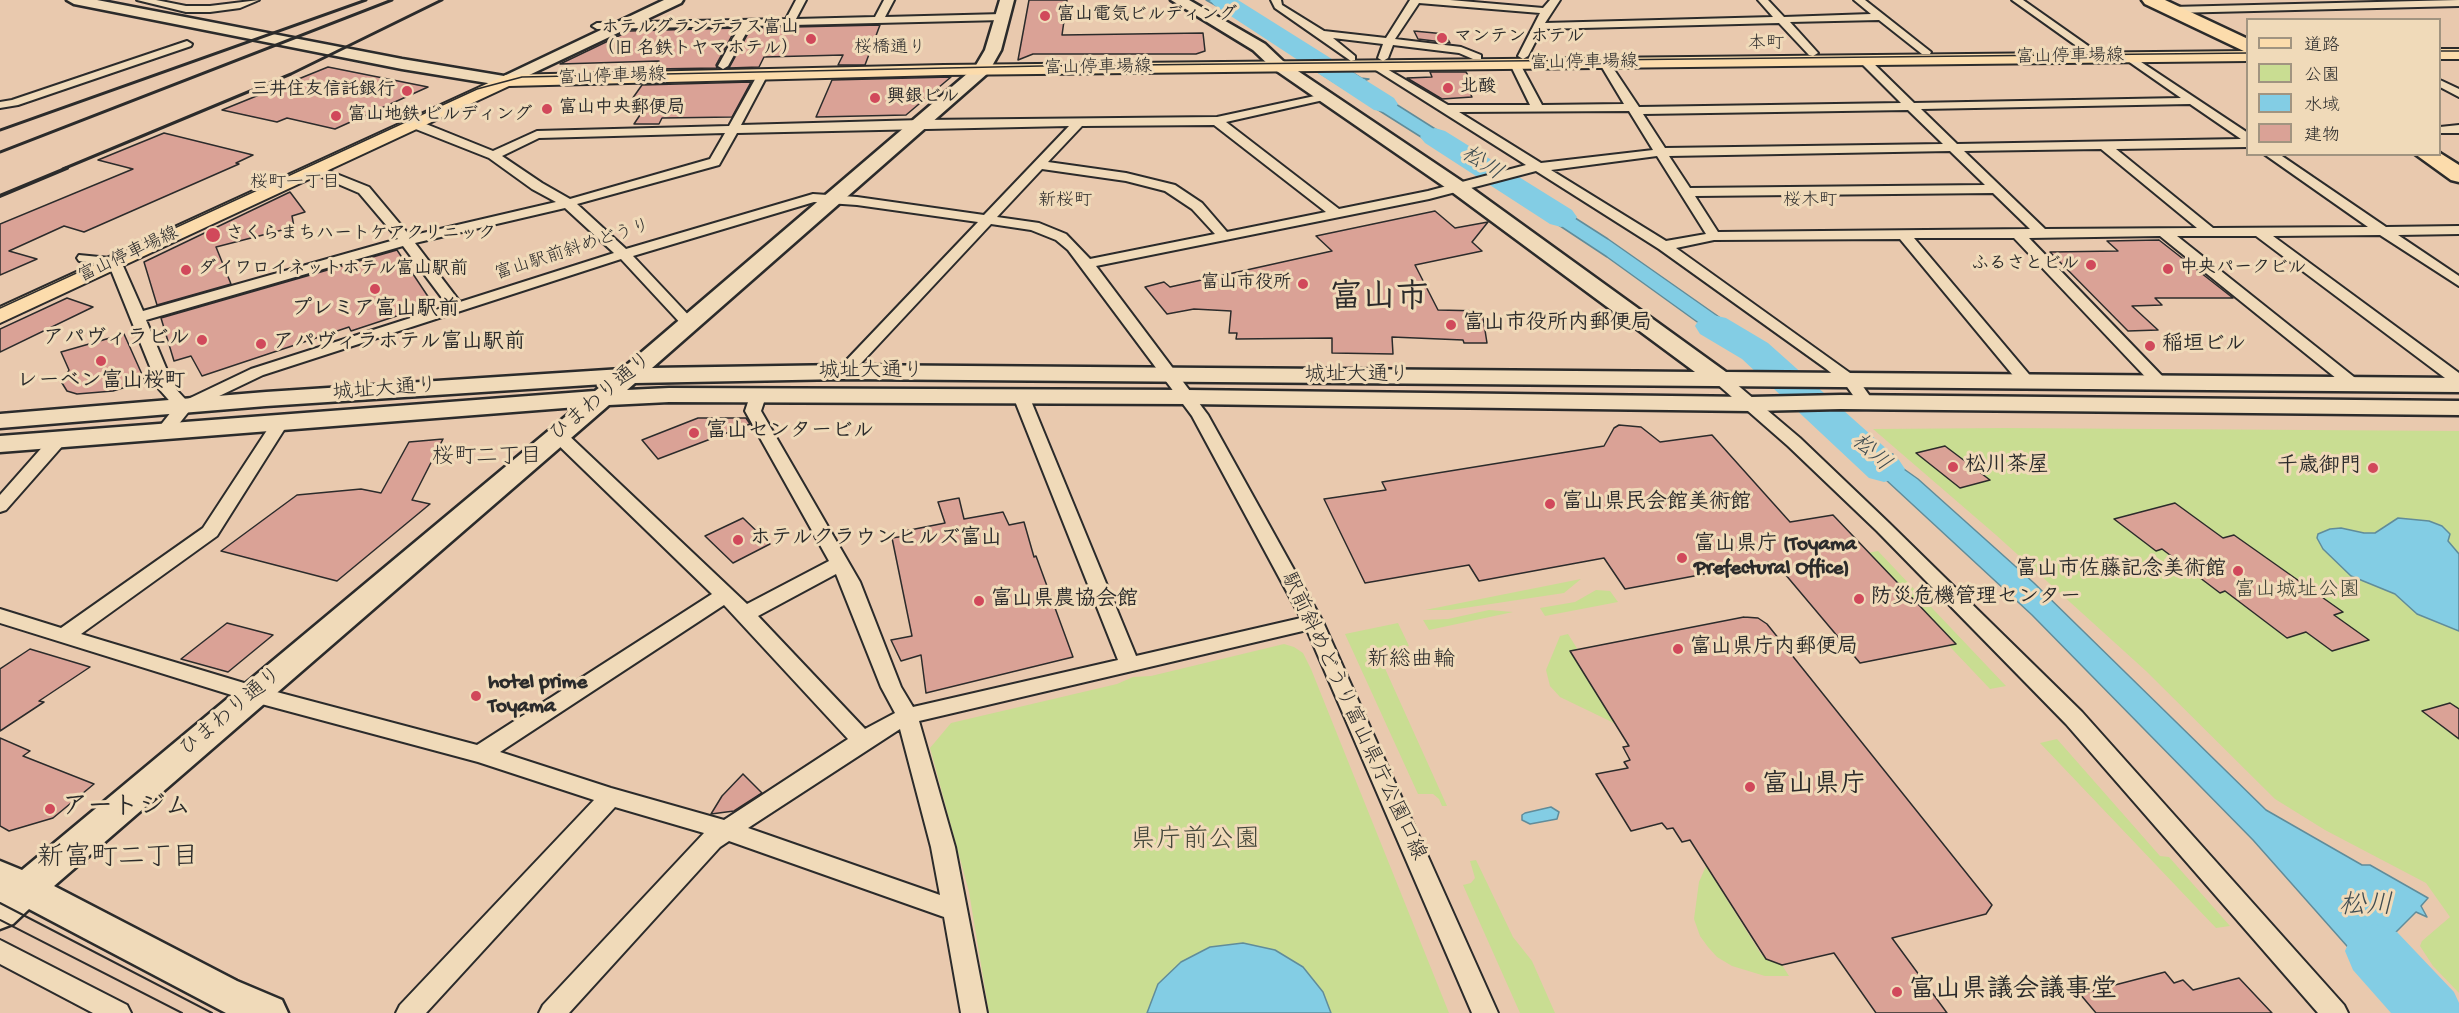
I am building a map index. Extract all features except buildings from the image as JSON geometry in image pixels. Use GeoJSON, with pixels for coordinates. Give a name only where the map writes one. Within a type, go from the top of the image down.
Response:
{"type":"FeatureCollection","features":[{"type":"Feature","properties":{"kind":"highway"},"geometry":{"type":"LineString","coordinates":[[2151,0],[2246,47]]}},
{"type":"Feature","properties":{"kind":"highway"},"geometry":{"type":"LineString","coordinates":[[2429,156],[2459,175]]}},
{"type":"Feature","properties":{"kind":"main road","name":"富山停車場線"},"geometry":{"type":"LineString","coordinates":[[0,294],[320,152],[450,90],[528,71],[723,66],[1289,63],[1343,61],[1382,55],[1519,60],[2246,47]]}},
{"type":"Feature","properties":{"kind":"main road"},"geometry":{"type":"LineString","coordinates":[[2441,47],[2459,47]]}},
{"type":"Feature","properties":{"kind":"main road"},"geometry":{"type":"LineString","coordinates":[[2441,54],[2459,54]]}},
{"type":"Feature","properties":{"kind":"main road","name":"富山停車場線"},"geometry":{"type":"LineString","coordinates":[[1382,55],[1605,64],[2246,56]]}},
{"type":"Feature","properties":{"kind":"main road","name":"富山停車場線"},"geometry":{"type":"LineString","coordinates":[[0,316],[412,123],[495,79],[763,74],[985,66]]}},
{"type":"Feature","properties":{"kind":"street"},"geometry":{"type":"LineString","coordinates":[[74,0],[358,56],[495,79],[650,0]]}},
{"type":"Feature","properties":{"kind":"street"},"geometry":{"type":"LineString","coordinates":[[142,0],[186,9],[210,9],[240,5],[254,0]]}},
{"type":"Feature","properties":{"kind":"street"},"geometry":{"type":"LineString","coordinates":[[528,71],[676,0]]}},
{"type":"Feature","properties":{"kind":"street"},"geometry":{"type":"LineString","coordinates":[[790,21],[801,0]]}},
{"type":"Feature","properties":{"kind":"street"},"geometry":{"type":"LineString","coordinates":[[879,19],[889,0]]}},
{"type":"Feature","properties":{"kind":"street"},"geometry":{"type":"LineString","coordinates":[[1178,0],[1289,63],[1323,97],[1466,185],[1762,403],[1883,528],[2074,718],[2335,1013]]}},
{"type":"Feature","properties":{"kind":"street"},"geometry":{"type":"LineString","coordinates":[[1276,0],[1278,6],[1321,34],[1382,55],[1443,109],[1664,246],[1846,391],[1866,402],[2459,408]]}},
{"type":"Feature","properties":{"kind":"street"},"geometry":{"type":"LineString","coordinates":[[1382,55],[1415,0],[1483,3],[1546,11]]}},
{"type":"Feature","properties":{"kind":"street"},"geometry":{"type":"LineString","coordinates":[[1538,108],[1519,60],[1546,11],[1555,0]]}},
{"type":"Feature","properties":{"kind":"street"},"geometry":{"type":"LineString","coordinates":[[1763,0],[1813,53]]}},
{"type":"Feature","properties":{"kind":"street"},"geometry":{"type":"LineString","coordinates":[[1859,0],[1926,52]]}},
{"type":"Feature","properties":{"kind":"street"},"geometry":{"type":"LineString","coordinates":[[2017,0],[2089,50]]}},
{"type":"Feature","properties":{"kind":"street"},"geometry":{"type":"LineString","coordinates":[[2320,0],[2351,15]]}},
{"type":"Feature","properties":{"kind":"street"},"geometry":{"type":"LineString","coordinates":[[2172,10],[2459,3]]}},
{"type":"Feature","properties":{"kind":"street"},"geometry":{"type":"LineString","coordinates":[[597,26],[879,19],[1005,8]]}},
{"type":"Feature","properties":{"kind":"street","name":"ひまわり通り"},"geometry":{"type":"LineString","coordinates":[[9,893],[70,849],[922,124],[985,66],[1005,8]]}},
{"type":"Feature","properties":{"kind":"street"},"geometry":{"type":"LineString","coordinates":[[1538,26],[1881,18]]}},
{"type":"Feature","properties":{"kind":"street"},"geometry":{"type":"LineString","coordinates":[[723,66],[747,22]]}},
{"type":"Feature","properties":{"kind":"street"},"geometry":{"type":"LineString","coordinates":[[1321,34],[1343,61]]}},
{"type":"Feature","properties":{"kind":"street"},"geometry":{"type":"LineString","coordinates":[[0,105],[14,103],[187,44]]}},
{"type":"Feature","properties":{"kind":"street"},"geometry":{"type":"LineString","coordinates":[[2129,57],[2194,101],[2246,140]]}},
{"type":"Feature","properties":{"kind":"street"},"geometry":{"type":"LineString","coordinates":[[1864,60],[2041,233]]}},
{"type":"Feature","properties":{"kind":"street"},"geometry":{"type":"LineString","coordinates":[[1605,64],[1663,152],[1714,236]]}},
{"type":"Feature","properties":{"kind":"street"},"geometry":{"type":"LineString","coordinates":[[136,318],[405,241],[568,203],[715,162],[763,74]]}},
{"type":"Feature","properties":{"kind":"street"},"geometry":{"type":"LineString","coordinates":[[2441,84],[2459,94]]}},
{"type":"Feature","properties":{"kind":"street"},"geometry":{"type":"LineString","coordinates":[[493,155],[537,135],[922,124],[1217,121],[1323,97]]}},
{"type":"Feature","properties":{"kind":"street"},"geometry":{"type":"LineString","coordinates":[[1443,109],[1915,108],[2194,101]]}},
{"type":"Feature","properties":{"kind":"street"},"geometry":{"type":"LineString","coordinates":[[1217,121],[1337,214]]}},
{"type":"Feature","properties":{"kind":"street"},"geometry":{"type":"LineString","coordinates":[[412,123],[493,155],[537,186],[568,203],[624,254],[689,324]]}},
{"type":"Feature","properties":{"kind":"street"},"geometry":{"type":"LineString","coordinates":[[844,372],[1078,123]]}},
{"type":"Feature","properties":{"kind":"street"},"geometry":{"type":"LineString","coordinates":[[2441,130],[2459,129]]}},
{"type":"Feature","properties":{"kind":"street"},"geometry":{"type":"LineString","coordinates":[[1087,264],[1337,214],[1466,185],[1520,170],[1663,152],[2104,146],[2246,141]]}},
{"type":"Feature","properties":{"kind":"street"},"geometry":{"type":"LineString","coordinates":[[2104,146],[2210,232]]}},
{"type":"Feature","properties":{"kind":"street"},"geometry":{"type":"LineString","coordinates":[[2273,156],[2459,282]]}},
{"type":"Feature","properties":{"kind":"street"},"geometry":{"type":"LineString","coordinates":[[1040,165],[1126,177],[1170,188],[1197,206],[1224,236]]}},
{"type":"Feature","properties":{"kind":"street"},"geometry":{"type":"LineString","coordinates":[[314,169],[364,190],[426,264],[457,308]]}},
{"type":"Feature","properties":{"kind":"street"},"geometry":{"type":"LineString","coordinates":[[1688,192],[1997,189]]}},
{"type":"Feature","properties":{"kind":"street","name":"富山駅前斜めどうり"},"geometry":{"type":"LineString","coordinates":[[184,407],[257,372],[624,254],[813,198],[834,198],[1034,226],[1061,237],[1087,264]]}},
{"type":"Feature","properties":{"kind":"street"},"geometry":{"type":"LineString","coordinates":[[1664,246],[1714,236],[2459,230]]}},
{"type":"Feature","properties":{"kind":"street"},"geometry":{"type":"LineString","coordinates":[[2163,232],[2353,384]]}},
{"type":"Feature","properties":{"kind":"street"},"geometry":{"type":"LineString","coordinates":[[2260,232],[2459,383]]}},
{"type":"Feature","properties":{"kind":"street"},"geometry":{"type":"LineString","coordinates":[[2017,233],[2160,383]]}},
{"type":"Feature","properties":{"kind":"street"},"geometry":{"type":"LineString","coordinates":[[1903,234],[2027,382]]}},
{"type":"Feature","properties":{"kind":"street"},"geometry":{"type":"LineString","coordinates":[[84,258],[115,262],[167,389],[184,407],[164,431]]}},
{"type":"Feature","properties":{"kind":"street","name":"駅前斜めどうり富山県庁公園口線"},"geometry":{"type":"LineString","coordinates":[[1087,264],[1187,396],[1206,425],[1313,622],[1485,1013]]}},
{"type":"Feature","properties":{"kind":"street","name":"城址大通り"},"geometry":{"type":"LineString","coordinates":[[0,421],[278,398],[628,375],[844,372],[1823,381],[1846,391]]}},
{"type":"Feature","properties":{"kind":"street"},"geometry":{"type":"LineString","coordinates":[[1846,391],[2027,382],[2459,383]]}},
{"type":"Feature","properties":{"kind":"street","name":"城址大通り"},"geometry":{"type":"LineString","coordinates":[[0,444],[602,398],[1187,396],[1762,403],[1846,391]]}},
{"type":"Feature","properties":{"kind":"street"},"geometry":{"type":"LineString","coordinates":[[758,396],[753,411],[850,582],[891,687],[907,716],[943,847],[974,1013]]}},
{"type":"Feature","properties":{"kind":"street"},"geometry":{"type":"LineString","coordinates":[[1021,396],[1124,653],[1131,664]]}},
{"type":"Feature","properties":{"kind":"street"},"geometry":{"type":"LineString","coordinates":[[65,635],[210,532],[281,422]]}},
{"type":"Feature","properties":{"kind":"street"},"geometry":{"type":"LineString","coordinates":[[558,435],[723,596],[745,614],[862,740]]}},
{"type":"Feature","properties":{"kind":"street"},"geometry":{"type":"LineString","coordinates":[[0,506],[59,439]]}},
{"type":"Feature","properties":{"kind":"street"},"geometry":{"type":"LineString","coordinates":[[745,614],[839,564]]}},
{"type":"Feature","properties":{"kind":"street"},"geometry":{"type":"LineString","coordinates":[[480,754],[723,596]]}},
{"type":"Feature","properties":{"kind":"street"},"geometry":{"type":"LineString","coordinates":[[0,616],[254,694],[480,754],[611,797],[725,830],[956,911]]}},
{"type":"Feature","properties":{"kind":"street"},"geometry":{"type":"LineString","coordinates":[[552,1013],[712,840],[862,740],[907,716],[1313,622]]}},
{"type":"Feature","properties":{"kind":"street"},"geometry":{"type":"LineString","coordinates":[[409,1013],[611,797]]}},
{"type":"Feature","properties":{"kind":"street"},"geometry":{"type":"LineString","coordinates":[[9,893],[268,1013]]}},
{"type":"Feature","properties":{"kind":"street"},"geometry":{"type":"LineString","coordinates":[[0,951],[118,1013]]}},
{"type":"Feature","properties":{"kind":"green space","name":"富山城址公園"},"geometry":{"type":"Polygon","coordinates":[[[1873,429],[2459,431],[2459,993],[2433,966],[2420,946],[2422,941],[2450,917],[2426,883],[2325,830],[2275,799],[2146,671],[1996,535],[1873,429]]]}},
{"type":"Feature","properties":{"kind":"green space"},"geometry":{"type":"Polygon","coordinates":[[[1878,551],[2006,686],[1990,689],[1862,554],[1878,551]]]}},
{"type":"Feature","properties":{"kind":"green space"},"geometry":{"type":"Polygon","coordinates":[[[1581,579],[1564,593],[1451,610],[1425,610],[1581,579]]]}},
{"type":"Feature","properties":{"kind":"green space"},"geometry":{"type":"Polygon","coordinates":[[[1596,590],[1610,591],[1618,602],[1545,616],[1540,608],[1575,602],[1596,590]]]}},
{"type":"Feature","properties":{"kind":"green space"},"geometry":{"type":"Polygon","coordinates":[[[1489,610],[1513,612],[1429,630],[1423,620],[1448,619],[1489,610]]]}},
{"type":"Feature","properties":{"kind":"green space"},"geometry":{"type":"Polygon","coordinates":[[[1398,623],[1409,646],[1378,653],[1447,806],[1442,806],[1433,794],[1418,794],[1345,634],[1398,623]]]}},
{"type":"Feature","properties":{"kind":"green space"},"geometry":{"type":"Polygon","coordinates":[[[1568,634],[1616,724],[1560,697],[1550,686],[1546,670],[1560,636],[1568,634]]]}},
{"type":"Feature","properties":{"kind":"green space","name":"県庁前公園"},"geometry":{"type":"Polygon","coordinates":[[[1284,644],[1303,653],[1311,669],[1449,1013],[989,1013],[969,892],[930,748],[951,723],[1117,684],[1133,677],[1151,676],[1284,644]]]}},
{"type":"Feature","properties":{"kind":"green space"},"geometry":{"type":"Polygon","coordinates":[[[2057,739],[2160,856],[2169,857],[2230,926],[2216,928],[2040,743],[2057,739]]]}},
{"type":"Feature","properties":{"kind":"green space"},"geometry":{"type":"Polygon","coordinates":[[[1476,860],[1513,937],[1532,961],[1555,1013],[1520,1013],[1463,885],[1471,883],[1475,878],[1470,861],[1476,860]]]}},
{"type":"Feature","properties":{"kind":"green space"},"geometry":{"type":"Polygon","coordinates":[[[1706,866],[1761,954],[1766,959],[1782,965],[1789,976],[1765,976],[1732,966],[1717,957],[1708,947],[1700,936],[1694,919],[1699,882],[1706,866]]]}},
{"type":"Feature","properties":{"kind":"water"},"geometry":{"type":"Polygon","coordinates":[[[1206,0],[1233,0],[1318,53],[1292,54],[1260,30],[1206,0]]]}},
{"type":"Feature","properties":{"kind":"water","name":"松川"},"geometry":{"type":"Polygon","coordinates":[[[1350,71],[1361,78],[1369,79],[1361,82],[1497,168],[1486,169],[1478,173],[1318,72],[1350,71]]]}},
{"type":"Feature","properties":{"kind":"water","name":"松川"},"geometry":{"type":"Polygon","coordinates":[[[1519,182],[1608,239],[1779,359],[1750,360],[1607,257],[1501,187],[1519,182]]]}},
{"type":"Feature","properties":{"kind":"water","name":"松川"},"geometry":{"type":"Polygon","coordinates":[[[1825,429],[1852,429],[1883,455],[1893,454],[1894,462],[1918,479],[2034,583],[2266,810],[2362,865],[2370,865],[2428,898],[2421,906],[2427,917],[2416,912],[2392,936],[2394,948],[2433,990],[2393,998],[2253,840],[2032,615],[1872,467],[1825,429]]]}},
{"type":"Feature","properties":{"kind":"water"},"geometry":{"type":"Polygon","coordinates":[[[2398,518],[2429,521],[2442,526],[2450,534],[2448,541],[2459,554],[2459,631],[2417,614],[2395,594],[2351,576],[2323,549],[2317,538],[2318,534],[2330,529],[2341,528],[2375,533],[2398,518]]]}},
{"type":"Feature","properties":{"kind":"water"},"geometry":{"type":"Polygon","coordinates":[[[1551,807],[1559,812],[1557,819],[1530,824],[1522,820],[1522,815],[1525,813],[1551,807]]]}},
{"type":"Feature","properties":{"kind":"water"},"geometry":{"type":"Polygon","coordinates":[[[1243,943],[1275,950],[1303,967],[1323,992],[1331,1013],[1147,1013],[1158,984],[1181,962],[1210,947],[1243,943]]]}},
{"type":"Feature","properties":{"kind":"waterway","name":"松川"},"geometry":{"type":"LineString","coordinates":[[1222,0],[1384,104]]}},
{"type":"Feature","properties":{"kind":"waterway","name":"松川"},"geometry":{"type":"LineString","coordinates":[[1435,137],[1561,217]]}},
{"type":"Feature","properties":{"kind":"waterway","name":"松川"},"geometry":{"type":"LineString","coordinates":[[1713,326],[1755,351],[1884,469]]}},
{"type":"Feature","properties":{"kind":"waterway","name":"松川"},"geometry":{"type":"LineString","coordinates":[[2375,951],[2432,1013]]}},
{"type":"Feature","properties":{"kind":"tram line"},"geometry":{"type":"LineString","coordinates":[[2441,51],[2459,51]]}},
{"type":"Feature","properties":{"kind":"tram line"},"geometry":{"type":"LineString","coordinates":[[0,308],[477,89],[522,77],[1041,66],[2246,53]]}},
{"type":"Feature","properties":{"kind":"tram line"},"geometry":{"type":"LineString","coordinates":[[0,903],[212,1013]]}},
{"type":"Feature","properties":{"kind":"tram line"},"geometry":{"type":"LineString","coordinates":[[0,920],[182,1013]]}},
{"type":"Feature","properties":{"kind":"railway"},"geometry":{"type":"LineString","coordinates":[[0,130],[366,0]]}},
{"type":"Feature","properties":{"kind":"railway"},"geometry":{"type":"LineString","coordinates":[[0,152],[392,0]]}},
{"type":"Feature","properties":{"kind":"railway"},"geometry":{"type":"LineString","coordinates":[[63,169],[291,74],[442,0]]}},
{"type":"Feature","properties":{"kind":"railway"},"geometry":{"type":"LineString","coordinates":[[0,196],[67,168]]}},
{"type":"Feature","properties":{"kind":"place","name":"富山電気ビルディング"},"geometry":{"type":"Point","coordinates":[1045,16]}},
{"type":"Feature","properties":{"kind":"place","name":"マンテン ホテル"},"geometry":{"type":"Point","coordinates":[1442,38]}},
{"type":"Feature","properties":{"kind":"place","name":"ホテルグランテラス富山 （旧 名鉄トヤマホテル）"},"geometry":{"type":"Point","coordinates":[811,39]}},
{"type":"Feature","properties":{"kind":"place","name":"北酸"},"geometry":{"type":"Point","coordinates":[1448,88]}},
{"type":"Feature","properties":{"kind":"place","name":"三井住友信託銀行"},"geometry":{"type":"Point","coordinates":[407,91]}},
{"type":"Feature","properties":{"kind":"place","name":"興銀ビル"},"geometry":{"type":"Point","coordinates":[875,98]}},
{"type":"Feature","properties":{"kind":"place","name":"富山中央郵便局"},"geometry":{"type":"Point","coordinates":[547,109]}},
{"type":"Feature","properties":{"kind":"place","name":"富山地鉄 ビルディング"},"geometry":{"type":"Point","coordinates":[336,116]}},
{"type":"Feature","properties":{"kind":"place","name":"さくらまちハートケアクリニック"},"geometry":{"type":"Point","coordinates":[213,235]}},
{"type":"Feature","properties":{"kind":"place","name":"ふるさとビル"},"geometry":{"type":"Point","coordinates":[2091,265]}},
{"type":"Feature","properties":{"kind":"place","name":"中央パークビル"},"geometry":{"type":"Point","coordinates":[2168,269]}},
{"type":"Feature","properties":{"kind":"place","name":"ダイワロイネットホテル富山駅前"},"geometry":{"type":"Point","coordinates":[186,270]}},
{"type":"Feature","properties":{"kind":"place","name":"富山市役所"},"geometry":{"type":"Point","coordinates":[1303,284]}},
{"type":"Feature","properties":{"kind":"place","name":"プレミア富山駅前"},"geometry":{"type":"Point","coordinates":[375,289]}},
{"type":"Feature","properties":{"kind":"place","name":"富山市役所内郵便局"},"geometry":{"type":"Point","coordinates":[1451,325]}},
{"type":"Feature","properties":{"kind":"place","name":"アパヴィラビル"},"geometry":{"type":"Point","coordinates":[202,340]}},
{"type":"Feature","properties":{"kind":"place","name":"アパヴィラホテル富山駅前"},"geometry":{"type":"Point","coordinates":[261,344]}},
{"type":"Feature","properties":{"kind":"place","name":"稲垣ビル"},"geometry":{"type":"Point","coordinates":[2150,346]}},
{"type":"Feature","properties":{"kind":"place","name":"レーベン富山桜町"},"geometry":{"type":"Point","coordinates":[101,361]}},
{"type":"Feature","properties":{"kind":"place","name":"富山センタービル"},"geometry":{"type":"Point","coordinates":[694,433]}},
{"type":"Feature","properties":{"kind":"place","name":"松川茶屋"},"geometry":{"type":"Point","coordinates":[1953,467]}},
{"type":"Feature","properties":{"kind":"place","name":"千歳御門"},"geometry":{"type":"Point","coordinates":[2373,468]}},
{"type":"Feature","properties":{"kind":"place","name":"富山県民会館美術館"},"geometry":{"type":"Point","coordinates":[1550,504]}},
{"type":"Feature","properties":{"kind":"place","name":"ホテルクラウンヒルズ富山"},"geometry":{"type":"Point","coordinates":[738,540]}},
{"type":"Feature","properties":{"kind":"place","name":"富山県庁 (Toyama Prefectural Office)"},"geometry":{"type":"Point","coordinates":[1682,558]}},
{"type":"Feature","properties":{"kind":"place","name":"富山市佐藤記念美術館"},"geometry":{"type":"Point","coordinates":[2238,571]}},
{"type":"Feature","properties":{"kind":"place","name":"防災危機管理センター"},"geometry":{"type":"Point","coordinates":[1859,599]}},
{"type":"Feature","properties":{"kind":"place","name":"富山県農協会館"},"geometry":{"type":"Point","coordinates":[979,601]}},
{"type":"Feature","properties":{"kind":"place","name":"富山県庁内郵便局"},"geometry":{"type":"Point","coordinates":[1678,649]}},
{"type":"Feature","properties":{"kind":"place","name":"hotel prime Toyama"},"geometry":{"type":"Point","coordinates":[476,696]}},
{"type":"Feature","properties":{"kind":"place","name":"富山県庁"},"geometry":{"type":"Point","coordinates":[1750,787]}},
{"type":"Feature","properties":{"kind":"place","name":"アートジム"},"geometry":{"type":"Point","coordinates":[50,809]}},
{"type":"Feature","properties":{"kind":"place","name":"富山県議会議事堂"},"geometry":{"type":"Point","coordinates":[1897,992]}},
{"type":"Feature","properties":{"kind":"district","name":"本町"},"geometry":{"type":"Point","coordinates":[1766,45]}},
{"type":"Feature","properties":{"kind":"district","name":"桜橋通り"},"geometry":{"type":"Point","coordinates":[890,49]}},
{"type":"Feature","properties":{"kind":"district","name":"桜町一丁目"},"geometry":{"type":"Point","coordinates":[295,184]}},
{"type":"Feature","properties":{"kind":"district","name":"新桜町"},"geometry":{"type":"Point","coordinates":[1065,202]}},
{"type":"Feature","properties":{"kind":"district","name":"桜木町"},"geometry":{"type":"Point","coordinates":[1810,202]}},
{"type":"Feature","properties":{"kind":"district","name":"富山市"},"geometry":{"type":"Point","coordinates":[1379,301]}},
{"type":"Feature","properties":{"kind":"district","name":"桜町二丁目"},"geometry":{"type":"Point","coordinates":[487,459]}},
{"type":"Feature","properties":{"kind":"district","name":"新総曲輪"},"geometry":{"type":"Point","coordinates":[1411,662]}},
{"type":"Feature","properties":{"kind":"district","name":"新富町二丁目"},"geometry":{"type":"Point","coordinates":[118,860]}}]}
